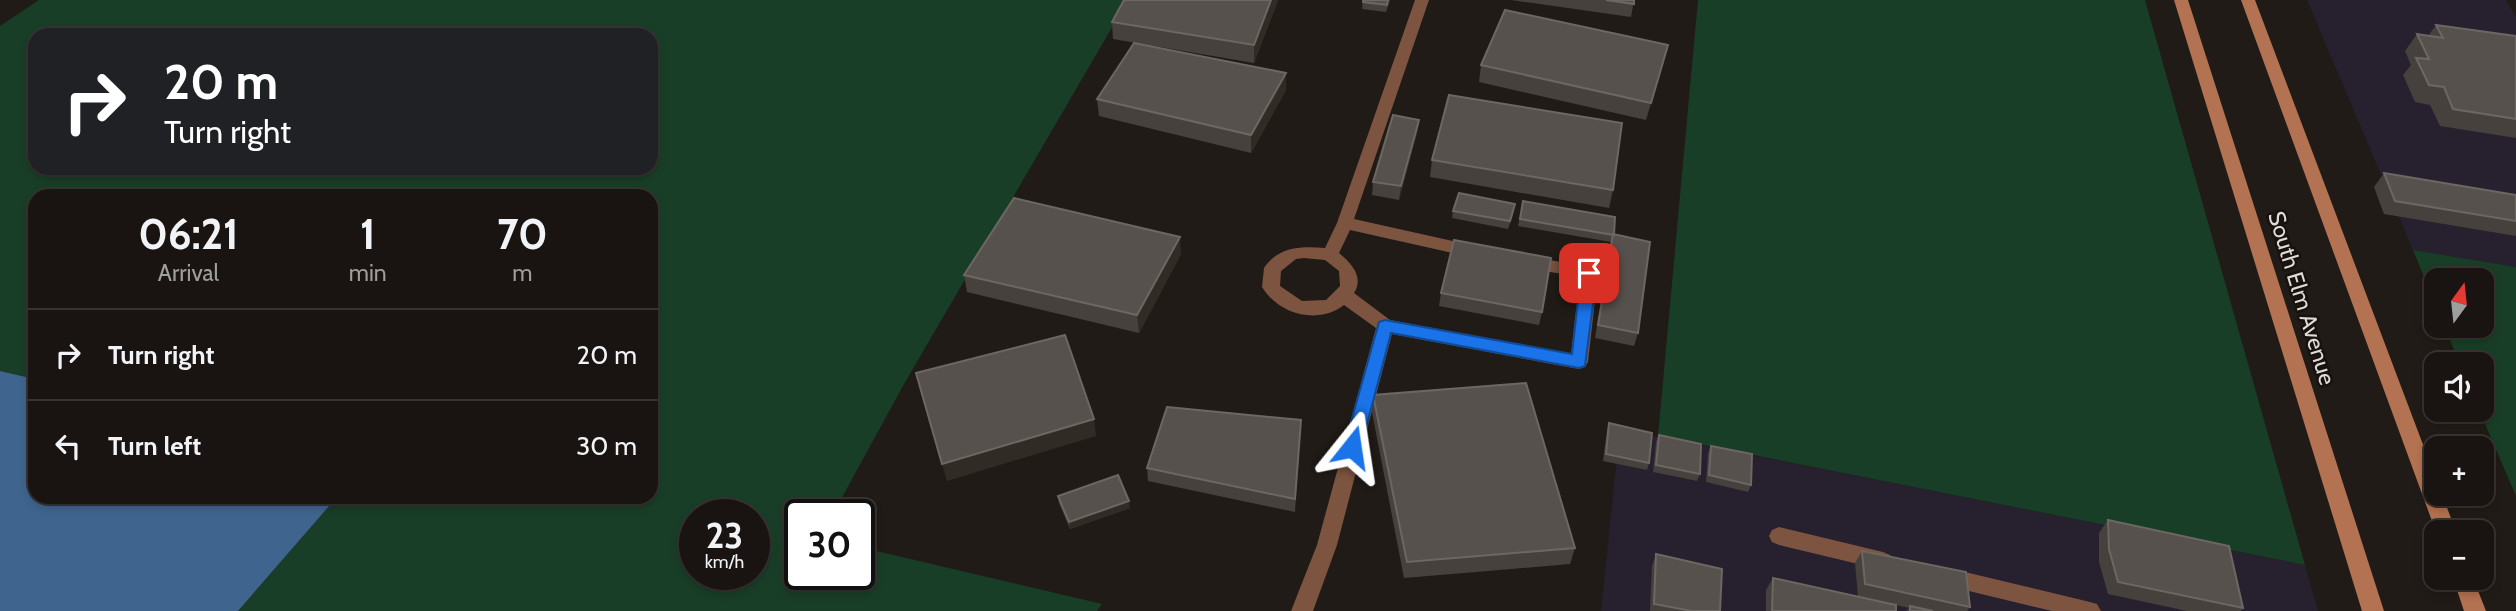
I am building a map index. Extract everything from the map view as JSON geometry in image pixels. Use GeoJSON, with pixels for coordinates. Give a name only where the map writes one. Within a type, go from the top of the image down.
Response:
{"type":"FeatureCollection","features":[{"type":"Feature","properties":{"kind":"main road","name":"South Elm Avenue"},"geometry":{"type":"LineString","coordinates":[[2181,0],[2373,611]]}},
{"type":"Feature","properties":{"kind":"main road"},"geometry":{"type":"LineString","coordinates":[[2249,0],[2442,520]]}},
{"type":"Feature","properties":{"kind":"main road"},"geometry":{"type":"LineString","coordinates":[[2467,590],[2475,611]]}},
{"type":"Feature","properties":{"kind":"street"},"geometry":{"type":"LineString","coordinates":[[1330,255],[1345,223],[1422,0]]}},
{"type":"Feature","properties":{"kind":"street"},"geometry":{"type":"LineString","coordinates":[[1345,223],[1487,255]]}},
{"type":"Feature","properties":{"kind":"street"},"geometry":{"type":"LineString","coordinates":[[1304,252],[1330,255],[1340,261],[1350,278],[1345,296],[1325,308],[1298,308],[1286,303],[1271,287],[1273,268],[1281,260],[1304,252]]}},
{"type":"Feature","properties":{"kind":"street"},"geometry":{"type":"LineString","coordinates":[[1345,296],[1385,326],[1579,362],[1589,273],[1512,259]]}},
{"type":"Feature","properties":{"kind":"street"},"geometry":{"type":"LineString","coordinates":[[1301,611],[1327,545],[1385,326]]}},
{"type":"Feature","properties":{"kind":"street"},"geometry":{"type":"LineString","coordinates":[[1779,536],[1901,565]]}},
{"type":"Feature","properties":{"kind":"street"},"geometry":{"type":"LineString","coordinates":[[1928,572],[2090,611]]}},
{"type":"Feature","properties":{"kind":"shaded area"},"geometry":{"type":"Polygon","coordinates":[[[2307,0],[2506,0],[2516,17],[2516,267],[2413,250],[2307,0]]]}},
{"type":"Feature","properties":{"kind":"shaded area"},"geometry":{"type":"Polygon","coordinates":[[[1620,429],[2305,565],[2318,611],[1601,611],[1620,429]]]}},
{"type":"Feature","properties":{"kind":"green space"},"geometry":{"type":"Polygon","coordinates":[[[39,0],[1128,0],[904,384],[841,499],[784,499],[784,590],[875,590],[875,551],[1102,604],[1097,611],[238,611],[331,504],[658,504],[658,189],[28,189],[28,377],[0,371],[0,26],[39,0]]]}},
{"type":"Feature","properties":{"kind":"green space"},"geometry":{"type":"Polygon","coordinates":[[[1698,0],[2145,0],[2305,565],[1658,436],[1698,0]]]}},
{"type":"Feature","properties":{"kind":"green space"},"geometry":{"type":"Polygon","coordinates":[[[2413,250],[2516,267],[2516,496],[2494,445],[2494,436],[2490,436],[2484,422],[2494,422],[2494,352],[2455,352],[2449,338],[2494,338],[2494,268],[2424,268],[2424,277],[2413,250]]]}},
{"type":"Feature","properties":{"kind":"water"},"geometry":{"type":"Polygon","coordinates":[[[0,371],[28,377],[28,504],[331,504],[238,611],[0,611],[0,371]]]}},
{"type":"Feature","properties":{"kind":"building"},"geometry":{"type":"Polygon","coordinates":[[[1124,0],[1271,0],[1254,45],[1112,22],[1124,0]]]}},
{"type":"Feature","properties":{"kind":"building"},"geometry":{"type":"Polygon","coordinates":[[[1363,0],[1388,0],[1387,5],[1363,0]]]}},
{"type":"Feature","properties":{"kind":"building"},"geometry":{"type":"Polygon","coordinates":[[[1606,0],[1634,0],[1634,4],[1606,0]]]}},
{"type":"Feature","properties":{"kind":"building"},"geometry":{"type":"Polygon","coordinates":[[[1505,10],[1668,45],[1651,103],[1481,65],[1505,10]]]}},
{"type":"Feature","properties":{"kind":"building"},"geometry":{"type":"Polygon","coordinates":[[[2436,25],[2516,36],[2516,119],[2453,109],[2444,87],[2429,85],[2416,58],[2429,59],[2417,34],[2443,38],[2436,25]]]}},
{"type":"Feature","properties":{"kind":"building"},"geometry":{"type":"Polygon","coordinates":[[[1134,43],[1286,73],[1251,135],[1097,99],[1134,43]]]}},
{"type":"Feature","properties":{"kind":"building"},"geometry":{"type":"Polygon","coordinates":[[[1449,95],[1622,123],[1613,190],[1432,160],[1449,95]]]}},
{"type":"Feature","properties":{"kind":"building"},"geometry":{"type":"Polygon","coordinates":[[[1393,115],[1419,120],[1401,186],[1373,182],[1393,115]]]}},
{"type":"Feature","properties":{"kind":"building"},"geometry":{"type":"Polygon","coordinates":[[[2384,173],[2516,195],[2516,221],[2395,201],[2384,173]]]}},
{"type":"Feature","properties":{"kind":"building"},"geometry":{"type":"Polygon","coordinates":[[[1459,193],[1515,204],[1510,221],[1453,211],[1459,193]]]}},
{"type":"Feature","properties":{"kind":"building"},"geometry":{"type":"Polygon","coordinates":[[[1014,198],[1180,237],[1137,315],[964,275],[1014,198]]]}},
{"type":"Feature","properties":{"kind":"building"},"geometry":{"type":"Polygon","coordinates":[[[1523,201],[1615,217],[1614,235],[1520,219],[1523,201]]]}},
{"type":"Feature","properties":{"kind":"building"},"geometry":{"type":"Polygon","coordinates":[[[1613,234],[1650,242],[1638,333],[1598,325],[1613,234]]]}},
{"type":"Feature","properties":{"kind":"building"},"geometry":{"type":"Polygon","coordinates":[[[1454,240],[1551,258],[1542,312],[1441,293],[1454,240]]]}},
{"type":"Feature","properties":{"kind":"building"},"geometry":{"type":"Polygon","coordinates":[[[1065,335],[1094,419],[942,464],[916,373],[1065,335]]]}},
{"type":"Feature","properties":{"kind":"building"},"geometry":{"type":"Polygon","coordinates":[[[1526,383],[1575,548],[1407,562],[1373,395],[1526,383]]]}},
{"type":"Feature","properties":{"kind":"building"},"geometry":{"type":"Polygon","coordinates":[[[1167,407],[1301,420],[1295,499],[1147,468],[1167,407]]]}},
{"type":"Feature","properties":{"kind":"building"},"geometry":{"type":"Polygon","coordinates":[[[1609,423],[1652,433],[1649,463],[1606,454],[1609,423]]]}},
{"type":"Feature","properties":{"kind":"building"},"geometry":{"type":"Polygon","coordinates":[[[1659,435],[1701,444],[1700,474],[1656,465],[1659,435]]]}},
{"type":"Feature","properties":{"kind":"building"},"geometry":{"type":"Polygon","coordinates":[[[1711,446],[1752,454],[1751,485],[1709,475],[1711,446]]]}},
{"type":"Feature","properties":{"kind":"building"},"geometry":{"type":"Polygon","coordinates":[[[1118,475],[1129,501],[1069,522],[1058,496],[1118,475]]]}},
{"type":"Feature","properties":{"kind":"building"},"geometry":{"type":"Polygon","coordinates":[[[2108,520],[2229,546],[2243,608],[2118,582],[2109,549],[2108,520]]]}},
{"type":"Feature","properties":{"kind":"building"},"geometry":{"type":"Polygon","coordinates":[[[1862,551],[1966,572],[1970,607],[1865,584],[1862,551]]]}},
{"type":"Feature","properties":{"kind":"building"},"geometry":{"type":"Polygon","coordinates":[[[1656,554],[1722,569],[1720,611],[1692,611],[1654,604],[1656,554]]]}},
{"type":"Feature","properties":{"kind":"building"},"geometry":{"type":"Polygon","coordinates":[[[1773,578],[1896,605],[1896,611],[1772,611],[1773,578]]]}},
{"type":"Feature","properties":{"kind":"building"},"geometry":{"type":"Polygon","coordinates":[[[1910,606],[1933,611],[1910,611],[1910,606]]]}},
{"type":"Feature","properties":{"kind":"route"},"geometry":{"type":"LineString","coordinates":[[1352,447],[1385,326],[1579,362],[1589,273]]}}]}
